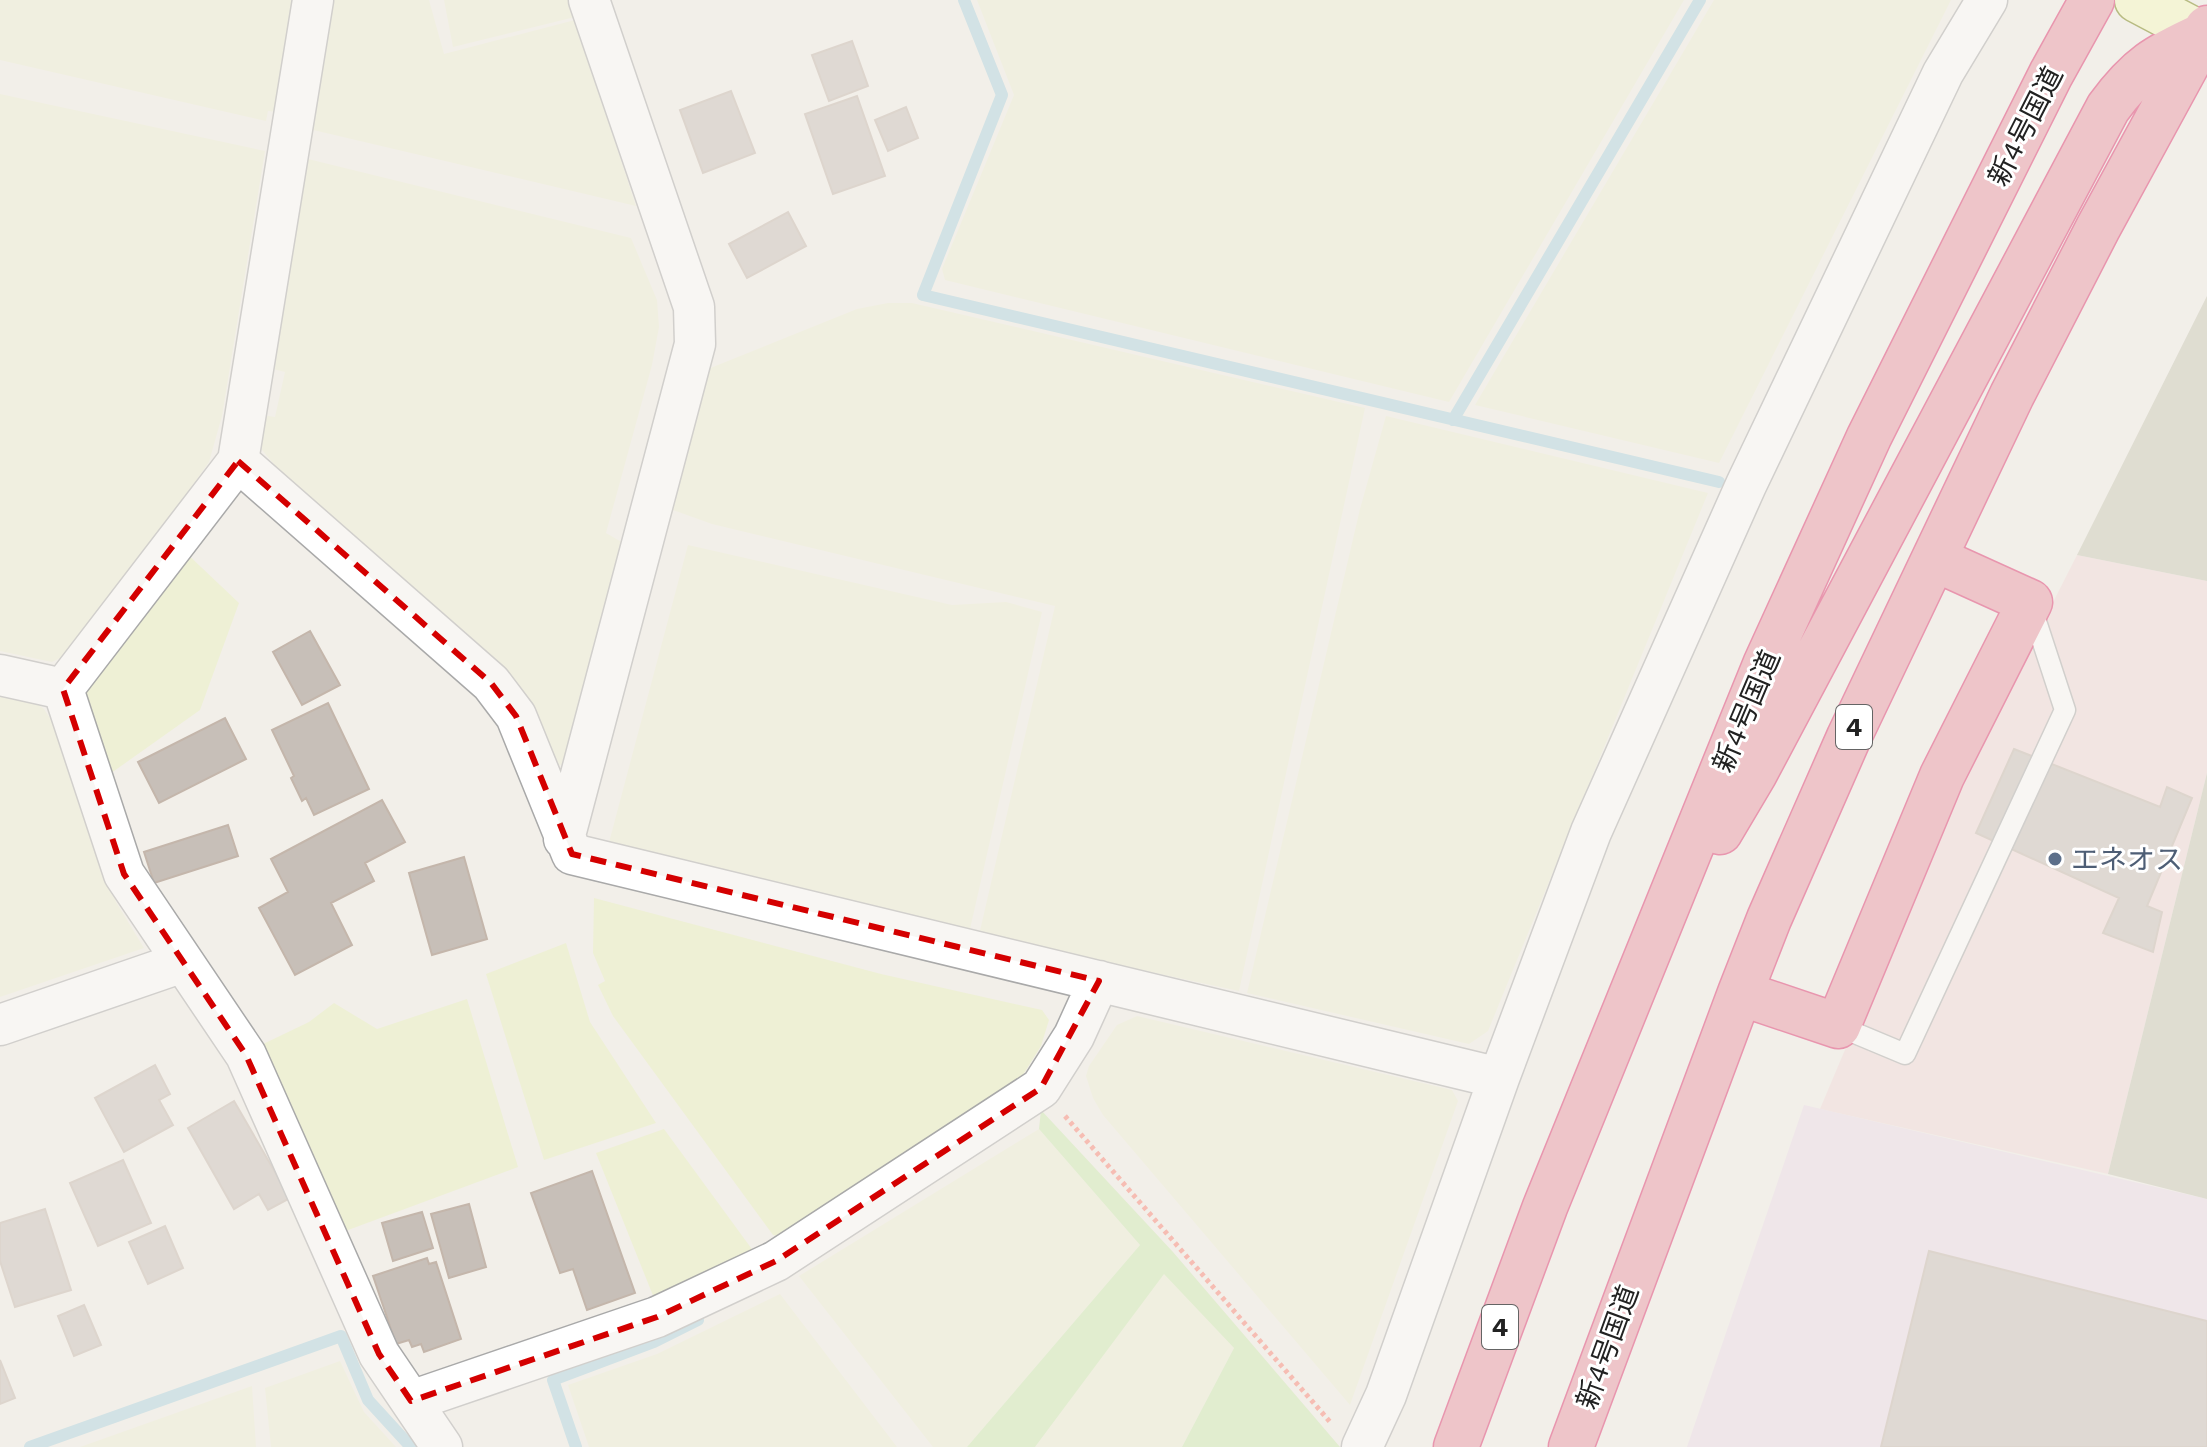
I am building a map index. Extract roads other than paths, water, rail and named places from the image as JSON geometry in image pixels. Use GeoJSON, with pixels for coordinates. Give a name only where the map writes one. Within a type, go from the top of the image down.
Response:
{"type":"FeatureCollection","features":[{"type":"Feature","properties":{"kind":"highway","name":"新4号国道"},"geometry":{"type":"LineString","coordinates":[[1456,1447],[1545,1207],[1765,665],[1869,437],[2051,74],[2092,0]]}},
{"type":"Feature","properties":{"kind":"highway","name":"新4号国道"},"geometry":{"type":"LineString","coordinates":[[1571,1447],[1740,993],[1849,737],[2012,395],[2098,228],[2206,34]]}},
{"type":"Feature","properties":{"kind":"highway"},"geometry":{"type":"LineString","coordinates":[[1645,957],[1755,773],[2108,108],[2143,66],[2165,52],[2206,34]]}},
{"type":"Feature","properties":{"kind":"highway"},"geometry":{"type":"LineString","coordinates":[[1740,993],[1838,1026],[1942,776],[2030,602],[1935,559]]}},
{"type":"Feature","properties":{"kind":"street"},"geometry":{"type":"LineString","coordinates":[[63,689],[238,461],[313,0]]}},
{"type":"Feature","properties":{"kind":"street"},"geometry":{"type":"LineString","coordinates":[[564,839],[695,344],[694,307],[589,0]]}},
{"type":"Feature","properties":{"kind":"street"},"geometry":{"type":"LineString","coordinates":[[1347,1435],[1386,1395],[1591,832],[1746,485],[1943,73],[1987,0]]}},
{"type":"Feature","properties":{"kind":"street"},"geometry":{"type":"LineString","coordinates":[[2137,0],[2206,34]]}},
{"type":"Feature","properties":{"kind":"street"},"geometry":{"type":"LineString","coordinates":[[238,461],[491,683],[516,716],[572,854],[1499,1078]]}},
{"type":"Feature","properties":{"kind":"street"},"geometry":{"type":"LineString","coordinates":[[0,675],[63,689]]}},
{"type":"Feature","properties":{"kind":"street"},"geometry":{"type":"LineString","coordinates":[[63,689],[124,874],[246,1055],[379,1354],[442,1447]]}},
{"type":"Feature","properties":{"kind":"street"},"geometry":{"type":"LineString","coordinates":[[0,1025],[183,962]]}},
{"type":"Feature","properties":{"kind":"street"},"geometry":{"type":"LineString","coordinates":[[411,1401],[657,1317],[776,1261],[1041,1088],[1074,1036],[1099,981]]}},
{"type":"Feature","properties":{"kind":"lane"},"geometry":{"type":"LineString","coordinates":[[1838,1026],[1905,1054],[2065,710],[2030,602]]}},
{"type":"Feature","properties":{"kind":"waterway"},"geometry":{"type":"LineString","coordinates":[[964,0],[1002,95],[923,295],[1719,482]]}},
{"type":"Feature","properties":{"kind":"waterway"},"geometry":{"type":"LineString","coordinates":[[1453,420],[1700,0]]}},
{"type":"Feature","properties":{"kind":"waterway"},"geometry":{"type":"LineString","coordinates":[[576,1447],[553,1380],[654,1342],[698,1320]]}},
{"type":"Feature","properties":{"kind":"waterway"},"geometry":{"type":"LineString","coordinates":[[30,1447],[341,1336],[368,1400],[411,1447]]}},
{"type":"Feature","properties":{"kind":"place","name":"エネオス"},"geometry":{"type":"Point","coordinates":[2055,859]}}]}
